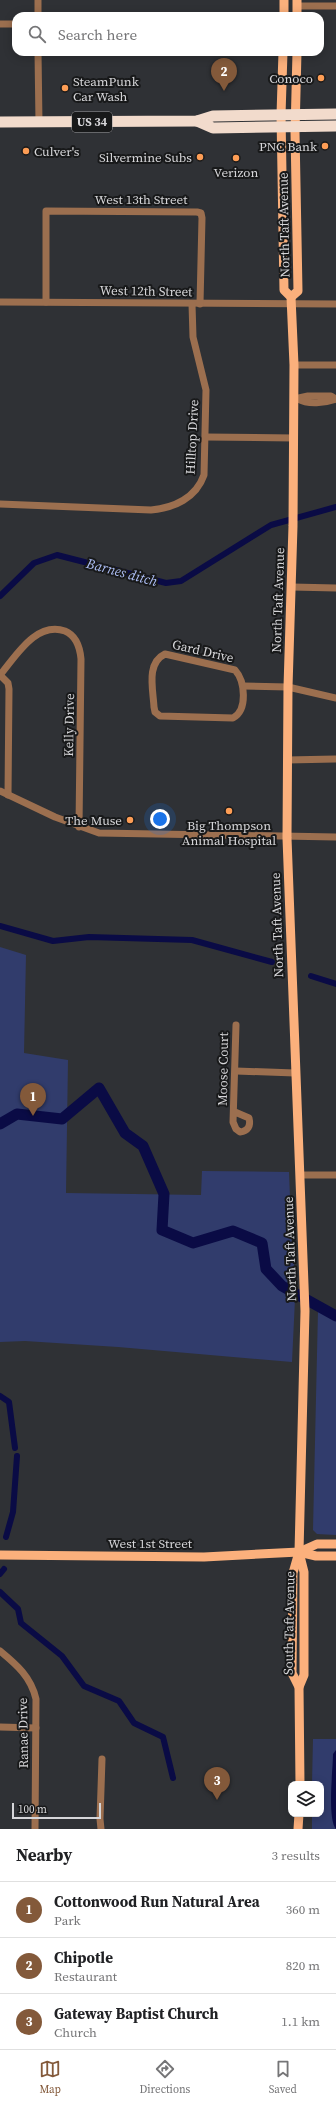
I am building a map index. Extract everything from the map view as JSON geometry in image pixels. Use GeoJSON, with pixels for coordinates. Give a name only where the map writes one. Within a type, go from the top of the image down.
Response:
{"type":"FeatureCollection","features":[{"type":"Feature","properties":{"kind":"highway","name":"US 34"},"geometry":{"type":"LineString","coordinates":[[0,122],[197,121],[213,116],[336,114]]}},
{"type":"Feature","properties":{"kind":"highway","name":"US 34"},"geometry":{"type":"LineString","coordinates":[[197,121],[213,128],[336,126]]}},
{"type":"Feature","properties":{"kind":"main road"},"geometry":{"type":"LineString","coordinates":[[284,0],[284,12]]}},
{"type":"Feature","properties":{"kind":"main road","name":"North Taft Avenue"},"geometry":{"type":"LineString","coordinates":[[283,56],[281,115],[284,290],[291,301],[296,399],[294,438],[294,526],[288,687],[287,838],[305,1311],[299,1552]]}},
{"type":"Feature","properties":{"kind":"main road","name":"North Taft Avenue"},"geometry":{"type":"LineString","coordinates":[[291,301],[298,291],[296,127],[297,56]]}},
{"type":"Feature","properties":{"kind":"main road","name":"West 1st Street"},"geometry":{"type":"LineString","coordinates":[[299,1552],[317,1544],[336,1544]]}},
{"type":"Feature","properties":{"kind":"main road","name":"West 1st Street"},"geometry":{"type":"LineString","coordinates":[[0,1555],[204,1557],[299,1552],[316,1556],[336,1556]]}},
{"type":"Feature","properties":{"kind":"main road","name":"South Taft Avenue"},"geometry":{"type":"LineString","coordinates":[[299,1552],[293,1573],[292,1673],[299,1687],[300,1781]]}},
{"type":"Feature","properties":{"kind":"main road"},"geometry":{"type":"LineString","coordinates":[[298,1829],[299,1817]]}},
{"type":"Feature","properties":{"kind":"street"},"geometry":{"type":"LineString","coordinates":[[38,0],[38,12]]}},
{"type":"Feature","properties":{"kind":"street"},"geometry":{"type":"LineString","coordinates":[[298,3],[336,6]]}},
{"type":"Feature","properties":{"kind":"street"},"geometry":{"type":"LineString","coordinates":[[0,24],[12,24]]}},
{"type":"Feature","properties":{"kind":"street"},"geometry":{"type":"LineString","coordinates":[[38,56],[38,122]]}},
{"type":"Feature","properties":{"kind":"street","name":"West 13th Street"},"geometry":{"type":"LineString","coordinates":[[46,302],[46,211],[197,212],[201,213],[202,218],[200,304]]}},
{"type":"Feature","properties":{"kind":"street","name":"West 12th Street"},"geometry":{"type":"LineString","coordinates":[[0,302],[200,304],[291,301],[336,304]]}},
{"type":"Feature","properties":{"kind":"street","name":"Hilltop Drive"},"geometry":{"type":"LineString","coordinates":[[0,504],[151,510],[166,508],[186,500],[202,482],[205,465],[206,437],[206,383],[193,337],[192,304]]}},
{"type":"Feature","properties":{"kind":"street"},"geometry":{"type":"LineString","coordinates":[[294,365],[336,365]]}},
{"type":"Feature","properties":{"kind":"street"},"geometry":{"type":"LineString","coordinates":[[296,399],[303,403],[323,402],[336,399]]}},
{"type":"Feature","properties":{"kind":"street"},"geometry":{"type":"LineString","coordinates":[[206,437],[294,438]]}},
{"type":"Feature","properties":{"kind":"street"},"geometry":{"type":"LineString","coordinates":[[292,586],[336,588]]}},
{"type":"Feature","properties":{"kind":"street","name":"Kelly Drive"},"geometry":{"type":"LineString","coordinates":[[0,675],[36,634],[51,629],[63,631],[70,633],[77,642],[81,659],[79,827]]}},
{"type":"Feature","properties":{"kind":"street","name":"Gard Drive"},"geometry":{"type":"LineString","coordinates":[[165,654],[235,670],[240,675],[243,686],[241,710],[238,715],[233,718],[160,716],[155,712],[154,707],[153,666],[159,656],[165,654]]}},
{"type":"Feature","properties":{"kind":"street"},"geometry":{"type":"LineString","coordinates":[[0,675],[8,683],[9,688],[8,795]]}},
{"type":"Feature","properties":{"kind":"street"},"geometry":{"type":"LineString","coordinates":[[243,686],[288,687],[336,698]]}},
{"type":"Feature","properties":{"kind":"street"},"geometry":{"type":"LineString","coordinates":[[287,760],[335,759]]}},
{"type":"Feature","properties":{"kind":"street"},"geometry":{"type":"LineString","coordinates":[[0,792],[79,827],[99,833],[287,838],[336,837]]}},
{"type":"Feature","properties":{"kind":"street","name":"Moose Court"},"geometry":{"type":"LineString","coordinates":[[235,1112],[236,1025]]}},
{"type":"Feature","properties":{"kind":"street"},"geometry":{"type":"LineString","coordinates":[[236,1071],[295,1073]]}},
{"type":"Feature","properties":{"kind":"street"},"geometry":{"type":"LineString","coordinates":[[301,1175],[336,1175]]}},
{"type":"Feature","properties":{"kind":"street","name":"Ranae Drive"},"geometry":{"type":"LineString","coordinates":[[0,1651],[22,1671],[33,1687],[37,1707],[36,1829]]}},
{"type":"Feature","properties":{"kind":"street"},"geometry":{"type":"LineString","coordinates":[[0,1727],[36,1728]]}},
{"type":"Feature","properties":{"kind":"street"},"geometry":{"type":"LineString","coordinates":[[102,1759],[100,1819],[102,1829]]}},
{"type":"Feature","properties":{"kind":"shaded area"},"geometry":{"type":"Polygon","coordinates":[[[0,947],[26,955],[24,1053],[68,1060],[66,1193],[201,1195],[202,1171],[289,1172],[292,1248],[296,1278],[292,1362],[118,1347],[25,1341],[0,1342],[0,947]]]}},
{"type":"Feature","properties":{"kind":"shaded area"},"geometry":{"type":"Polygon","coordinates":[[[318,1310],[336,1320],[336,1535],[317,1534],[313,1530],[318,1310]]]}},
{"type":"Feature","properties":{"kind":"shaded area"},"geometry":{"type":"Polygon","coordinates":[[[313,1739],[336,1739],[336,1829],[312,1829],[312,1817],[324,1817],[324,1781],[312,1781],[313,1739]]]}},
{"type":"Feature","properties":{"kind":"shaded area"},"geometry":{"type":"Polygon","coordinates":[[[336,1750],[336,1829],[333,1823],[331,1793],[333,1754],[336,1750]]]}},
{"type":"Feature","properties":{"kind":"waterway","name":"Barnes ditch"},"geometry":{"type":"LineString","coordinates":[[0,596],[34,563],[57,555],[166,583],[181,581],[271,525],[336,507]]}},
{"type":"Feature","properties":{"kind":"waterway"},"geometry":{"type":"LineString","coordinates":[[0,926],[53,941],[89,937],[192,940],[272,962]]}},
{"type":"Feature","properties":{"kind":"waterway"},"geometry":{"type":"LineString","coordinates":[[311,976],[336,984]]}},
{"type":"Feature","properties":{"kind":"waterway"},"geometry":{"type":"LineString","coordinates":[[0,1124],[17,1114],[62,1119],[99,1088],[125,1133],[143,1146],[164,1194],[162,1230],[193,1243],[233,1231],[262,1243],[266,1269],[282,1286],[336,1316]]}},
{"type":"Feature","properties":{"kind":"waterway"},"geometry":{"type":"LineString","coordinates":[[0,1396],[9,1402],[15,1448]]}},
{"type":"Feature","properties":{"kind":"waterway"},"geometry":{"type":"LineString","coordinates":[[6,1537],[13,1512],[17,1456]]}},
{"type":"Feature","properties":{"kind":"waterway"},"geometry":{"type":"LineString","coordinates":[[0,1574],[4,1569]]}},
{"type":"Feature","properties":{"kind":"waterway"},"geometry":{"type":"LineString","coordinates":[[0,1592],[18,1609],[21,1623],[62,1656],[84,1686],[119,1701],[134,1723],[163,1737],[173,1778]]}},
{"type":"Feature","properties":{"kind":"place","name":"Conoco"},"geometry":{"type":"Point","coordinates":[321,78]}},
{"type":"Feature","properties":{"kind":"place","name":"SteamPunk Car Wash"},"geometry":{"type":"Point","coordinates":[65,88]}},
{"type":"Feature","properties":{"kind":"place","name":"Chipotle"},"geometry":{"type":"Point","coordinates":[224,91]}},
{"type":"Feature","properties":{"kind":"place","name":"PNC Bank"},"geometry":{"type":"Point","coordinates":[325,146]}},
{"type":"Feature","properties":{"kind":"place","name":"Culver's"},"geometry":{"type":"Point","coordinates":[26,151]}},
{"type":"Feature","properties":{"kind":"place","name":"Silvermine Subs"},"geometry":{"type":"Point","coordinates":[200,157]}},
{"type":"Feature","properties":{"kind":"place","name":"Verizon"},"geometry":{"type":"Point","coordinates":[236,158]}},
{"type":"Feature","properties":{"kind":"place","name":"Big Thompson Animal Hospital"},"geometry":{"type":"Point","coordinates":[229,811]}},
{"type":"Feature","properties":{"kind":"place","name":"The Muse"},"geometry":{"type":"Point","coordinates":[130,820]}},
{"type":"Feature","properties":{"kind":"place","name":"Cottonwood Run Natural Area"},"geometry":{"type":"Point","coordinates":[33,1116]}},
{"type":"Feature","properties":{"kind":"place","name":"Gateway Baptist Church"},"geometry":{"type":"Point","coordinates":[217,1800]}}]}
